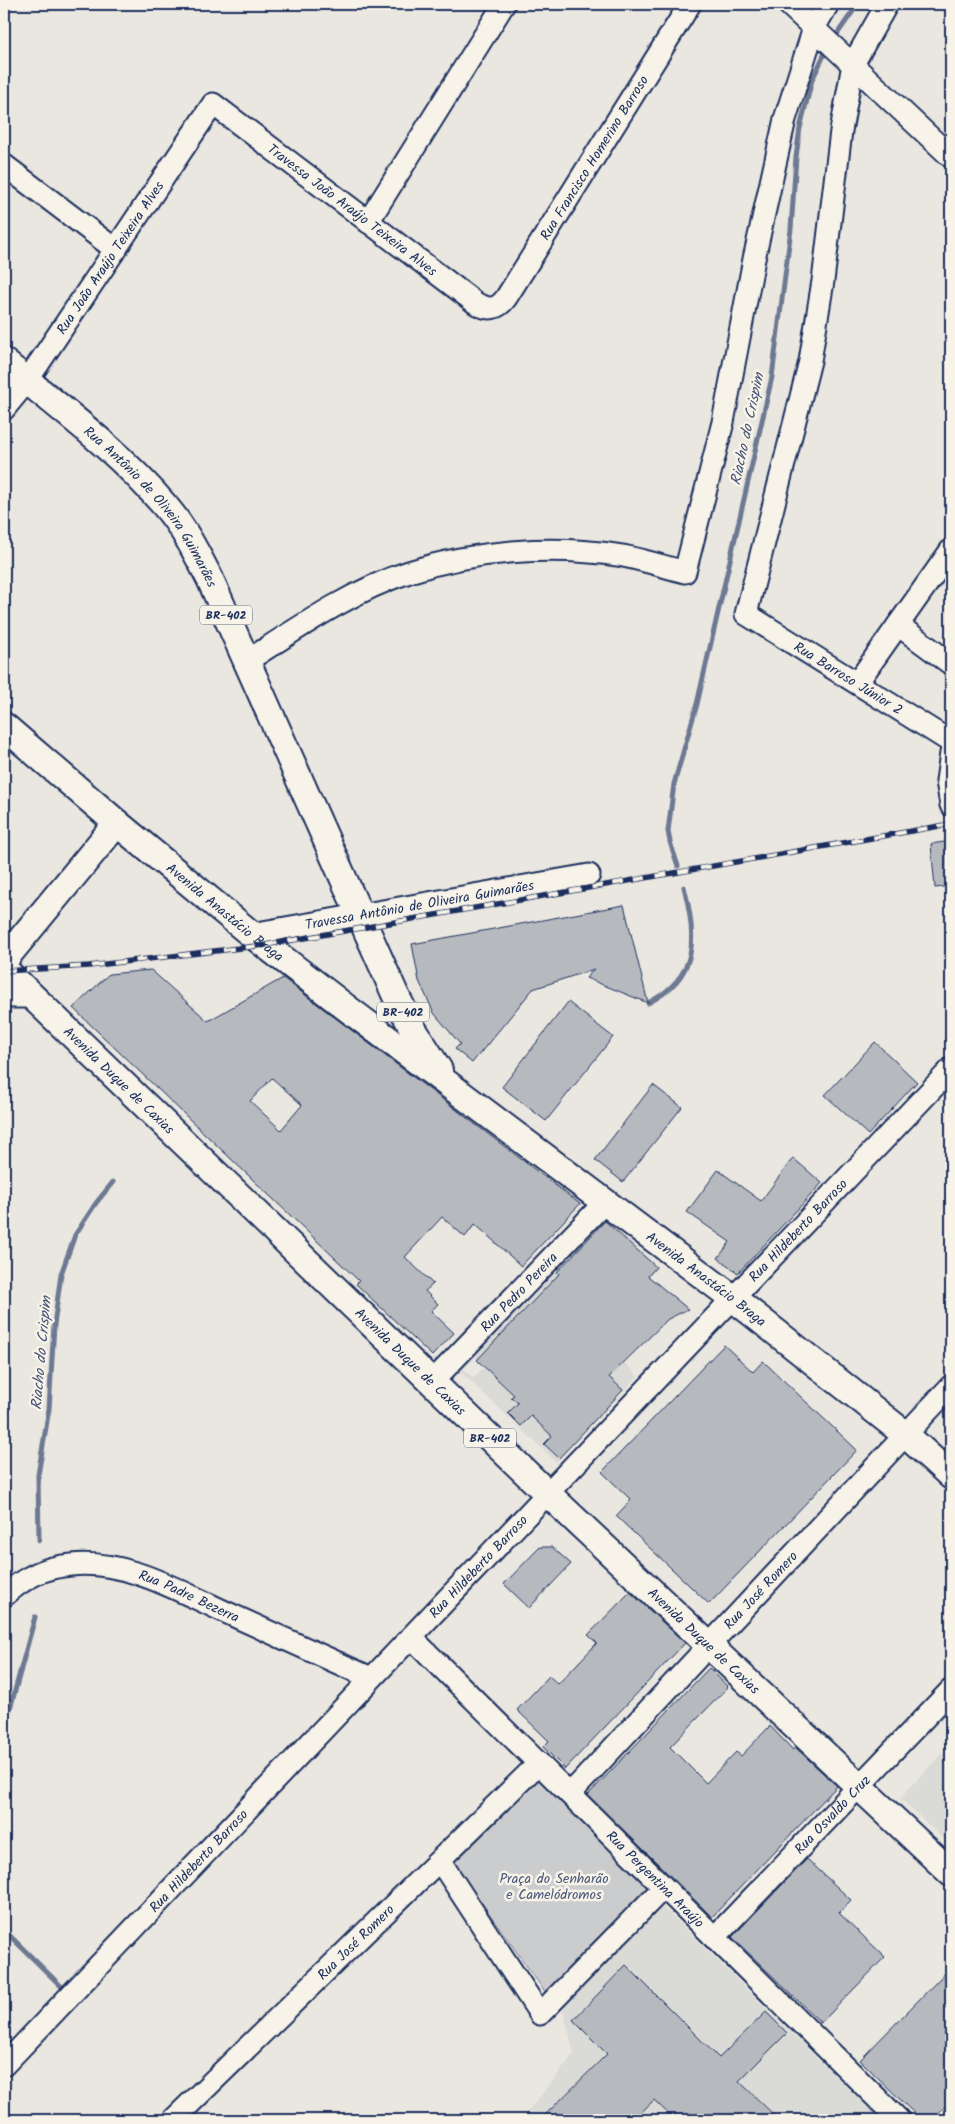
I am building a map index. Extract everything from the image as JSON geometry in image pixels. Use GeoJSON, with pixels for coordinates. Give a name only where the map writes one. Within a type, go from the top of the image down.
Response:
{"type":"FeatureCollection","features":[{"type":"Feature","properties":{"kind":"main road","name":"Rua Antônio de Oliveira Guimarães"},"geometry":{"type":"LineString","coordinates":[[4,362],[125,464],[166,508],[190,542],[210,578],[362,922]]}},
{"type":"Feature","properties":{"kind":"main road","name":"Avenida Anastácio Braga"},"geometry":{"type":"LineString","coordinates":[[4,726],[116,823],[252,934],[734,1299],[906,1435],[951,1476]]}},
{"type":"Feature","properties":{"kind":"main road"},"geometry":{"type":"LineString","coordinates":[[4,960],[116,823]]}},
{"type":"Feature","properties":{"kind":"main road","name":"Avenida Anastácio Braga"},"geometry":{"type":"LineString","coordinates":[[362,922],[413,1029],[454,1088]]}},
{"type":"Feature","properties":{"kind":"main road","name":"Avenida Duque de Caxias"},"geometry":{"type":"LineString","coordinates":[[4,969],[548,1494],[858,1788],[951,1873]]}},
{"type":"Feature","properties":{"kind":"street"},"geometry":{"type":"LineString","coordinates":[[368,222],[504,4]]}},
{"type":"Feature","properties":{"kind":"street","name":"Rua Francisco Homerino Barroso"},"geometry":{"type":"LineString","coordinates":[[494,308],[506,298],[690,4]]}},
{"type":"Feature","properties":{"kind":"street"},"geometry":{"type":"LineString","coordinates":[[788,4],[951,157]]}},
{"type":"Feature","properties":{"kind":"street"},"geometry":{"type":"LineString","coordinates":[[247,660],[357,595],[409,572],[468,558],[524,551],[576,551],[624,557],[685,572],[723,422],[776,156],[798,74],[814,28],[828,4]]}},
{"type":"Feature","properties":{"kind":"street"},"geometry":{"type":"LineString","coordinates":[[853,64],[887,4]]}},
{"type":"Feature","properties":{"kind":"street","name":"Rua Barroso Júnior 2"},"geometry":{"type":"LineString","coordinates":[[853,64],[841,131],[823,281],[810,361],[746,614],[951,742]]}},
{"type":"Feature","properties":{"kind":"street","name":"Travessa João Araújo Teixeira Alves"},"geometry":{"type":"LineString","coordinates":[[213,104],[477,304],[494,308]]}},
{"type":"Feature","properties":{"kind":"street","name":"Rua João Araújo Teixeira Alves"},"geometry":{"type":"LineString","coordinates":[[4,409],[27,380],[213,104]]}},
{"type":"Feature","properties":{"kind":"street"},"geometry":{"type":"LineString","coordinates":[[4,165],[116,250]]}},
{"type":"Feature","properties":{"kind":"street"},"geometry":{"type":"LineString","coordinates":[[857,683],[951,550]]}},
{"type":"Feature","properties":{"kind":"street"},"geometry":{"type":"LineString","coordinates":[[898,625],[951,664]]}},
{"type":"Feature","properties":{"kind":"street"},"geometry":{"type":"LineString","coordinates":[[951,753],[948,781],[951,805]]}},
{"type":"Feature","properties":{"kind":"street","name":"Travessa Antônio de Oliveira Guimarães"},"geometry":{"type":"LineString","coordinates":[[252,934],[362,922],[588,875]]}},
{"type":"Feature","properties":{"kind":"street"},"geometry":{"type":"LineString","coordinates":[[4,997],[33,997]]}},
{"type":"Feature","properties":{"kind":"street","name":"Rua Hildeberto Barroso"},"geometry":{"type":"LineString","coordinates":[[4,2065],[951,1069]]}},
{"type":"Feature","properties":{"kind":"street","name":"Rua Pedro Pereira"},"geometry":{"type":"LineString","coordinates":[[432,1382],[606,1202]]}},
{"type":"Feature","properties":{"kind":"street","name":"Rua José Romero"},"geometry":{"type":"LineString","coordinates":[[570,1794],[951,1386]]}},
{"type":"Feature","properties":{"kind":"street","name":"Rua Padre Bezerra"},"geometry":{"type":"LineString","coordinates":[[4,1596],[25,1579],[48,1569],[84,1564],[117,1568],[157,1581],[371,1678]]}},
{"type":"Feature","properties":{"kind":"street","name":"Rua Pergentina Araújo"},"geometry":{"type":"LineString","coordinates":[[411,1637],[899,2120]]}},
{"type":"Feature","properties":{"kind":"street","name":"Rua Osvaldo Cruz"},"geometry":{"type":"LineString","coordinates":[[714,1938],[951,1690]]}},
{"type":"Feature","properties":{"kind":"street","name":"Rua José Romero"},"geometry":{"type":"LineString","coordinates":[[173,2120],[539,1763]]}},
{"type":"Feature","properties":{"kind":"street"},"geometry":{"type":"LineString","coordinates":[[440,1861],[540,2014],[663,1888]]}},
{"type":"Feature","properties":{"kind":"shaded area"},"geometry":{"type":"Polygon","coordinates":[[[606,1218],[658,1267],[594,1334],[638,1376],[556,1462],[460,1371],[606,1218]],[[606,1220],[557,1272],[607,1319],[656,1267],[606,1220]],[[475,1357],[464,1369],[473,1378],[484,1367],[514,1395],[512,1397],[518,1403],[508,1414],[521,1426],[531,1416],[537,1421],[540,1419],[555,1433],[544,1444],[559,1458],[623,1390],[609,1377],[622,1363],[478,1360],[475,1357]]]}},
{"type":"Feature","properties":{"kind":"shaded area"},"geometry":{"type":"Polygon","coordinates":[[[951,1744],[951,1846],[900,1798],[951,1744]]]}},
{"type":"Feature","properties":{"kind":"shaded area"},"geometry":{"type":"Polygon","coordinates":[[[660,1904],[880,2120],[779,2120],[739,2081],[787,2033],[765,2012],[719,2058],[626,1965],[604,1987],[703,2085],[592,2000],[573,2020],[607,2054],[540,2120],[521,2120],[574,2054],[562,2006],[660,1904]]]}},
{"type":"Feature","properties":{"kind":"shaded area"},"geometry":{"type":"Polygon","coordinates":[[[654,2100],[675,2120],[633,2120],[654,2100]]]}},
{"type":"Feature","properties":{"kind":"green space","name":"Praça do Senharão e Camelódromos"},"geometry":{"type":"Polygon","coordinates":[[[538,1775],[650,1886],[546,1993],[452,1861],[538,1775]]]}},
{"type":"Feature","properties":{"kind":"building"},"geometry":{"type":"Polygon","coordinates":[[[951,841],[951,886],[935,888],[931,844],[951,841]]]}},
{"type":"Feature","properties":{"kind":"building"},"geometry":{"type":"Polygon","coordinates":[[[624,905],[648,1003],[586,978],[594,969],[533,989],[472,1063],[455,1049],[460,1044],[434,1013],[419,981],[412,944],[624,905]]]}},
{"type":"Feature","properties":{"kind":"building"},"geometry":{"type":"Polygon","coordinates":[[[151,970],[208,1021],[283,978],[580,1204],[521,1266],[475,1224],[465,1237],[442,1217],[405,1257],[433,1284],[425,1291],[438,1304],[431,1311],[454,1333],[432,1356],[356,1284],[359,1281],[73,1008],[109,974],[151,970]],[[272,1078],[250,1101],[281,1130],[302,1105],[272,1078]]]}},
{"type":"Feature","properties":{"kind":"building"},"geometry":{"type":"Polygon","coordinates":[[[568,1002],[613,1037],[546,1121],[502,1087],[568,1002]]]}},
{"type":"Feature","properties":{"kind":"building"},"geometry":{"type":"Polygon","coordinates":[[[875,1042],[917,1082],[868,1135],[825,1095],[875,1042]]]}},
{"type":"Feature","properties":{"kind":"building"},"geometry":{"type":"Polygon","coordinates":[[[653,1085],[682,1107],[623,1182],[595,1160],[653,1085]]]}},
{"type":"Feature","properties":{"kind":"building"},"geometry":{"type":"Polygon","coordinates":[[[793,1158],[822,1183],[738,1273],[718,1258],[730,1242],[687,1212],[718,1170],[761,1201],[793,1158]]]}},
{"type":"Feature","properties":{"kind":"building"},"geometry":{"type":"Polygon","coordinates":[[[605,1221],[656,1267],[648,1276],[688,1309],[668,1319],[609,1377],[623,1390],[559,1458],[544,1444],[552,1436],[531,1416],[521,1426],[508,1413],[518,1403],[511,1397],[514,1395],[477,1360],[559,1274],[557,1272],[605,1221]]]}},
{"type":"Feature","properties":{"kind":"building"},"geometry":{"type":"Polygon","coordinates":[[[724,1345],[753,1372],[763,1361],[857,1450],[709,1604],[616,1516],[631,1500],[602,1472],[724,1345]]]}},
{"type":"Feature","properties":{"kind":"building"},"geometry":{"type":"Polygon","coordinates":[[[540,1547],[552,1547],[571,1564],[529,1608],[504,1584],[540,1547]]]}},
{"type":"Feature","properties":{"kind":"building"},"geometry":{"type":"Polygon","coordinates":[[[630,1592],[685,1643],[565,1769],[543,1747],[549,1741],[517,1710],[549,1676],[558,1684],[597,1643],[588,1635],[630,1592]]]}},
{"type":"Feature","properties":{"kind":"building"},"geometry":{"type":"Polygon","coordinates":[[[709,1668],[728,1687],[670,1747],[706,1783],[736,1752],[741,1756],[770,1726],[793,1750],[795,1747],[837,1786],[712,1917],[588,1795],[709,1668]]]}},
{"type":"Feature","properties":{"kind":"building"},"geometry":{"type":"Polygon","coordinates":[[[807,1859],[851,1900],[839,1913],[885,1957],[821,2023],[732,1937],[807,1859]]]}},
{"type":"Feature","properties":{"kind":"building"},"geometry":{"type":"Polygon","coordinates":[[[626,1965],[719,2058],[766,2012],[787,2033],[739,2081],[779,2120],[675,2120],[654,2100],[633,2120],[540,2120],[607,2054],[573,2020],[626,1965]]]}},
{"type":"Feature","properties":{"kind":"building"},"geometry":{"type":"Polygon","coordinates":[[[951,1967],[951,2100],[932,2120],[921,2120],[860,2060],[951,1967]]]}},
{"type":"Feature","properties":{"kind":"waterway","name":"Riacho do Crispim"},"geometry":{"type":"LineString","coordinates":[[833,40],[858,4]]}},
{"type":"Feature","properties":{"kind":"waterway","name":"Riacho do Crispim"},"geometry":{"type":"LineString","coordinates":[[678,866],[668,831],[674,784],[697,704],[772,377],[791,229],[800,128],[812,80],[827,49]]}},
{"type":"Feature","properties":{"kind":"waterway","name":"Riacho do Crispim"},"geometry":{"type":"LineString","coordinates":[[648,1003],[665,993],[677,981],[685,968],[690,954],[692,939],[691,923],[684,887]]}},
{"type":"Feature","properties":{"kind":"waterway","name":"Riacho do Crispim"},"geometry":{"type":"LineString","coordinates":[[39,1540],[38,1475],[49,1409],[54,1325],[61,1274],[75,1235],[96,1203],[113,1182]]}},
{"type":"Feature","properties":{"kind":"waterway","name":"Riacho do Crispim"},"geometry":{"type":"LineString","coordinates":[[4,1731],[35,1617]]}},
{"type":"Feature","properties":{"kind":"waterway","name":"Riacho do Crispim"},"geometry":{"type":"LineString","coordinates":[[4,1930],[66,1991]]}},
{"type":"Feature","properties":{"kind":"railway"},"geometry":{"type":"LineString","coordinates":[[4,971],[89,966],[265,945],[951,824]]}}]}
